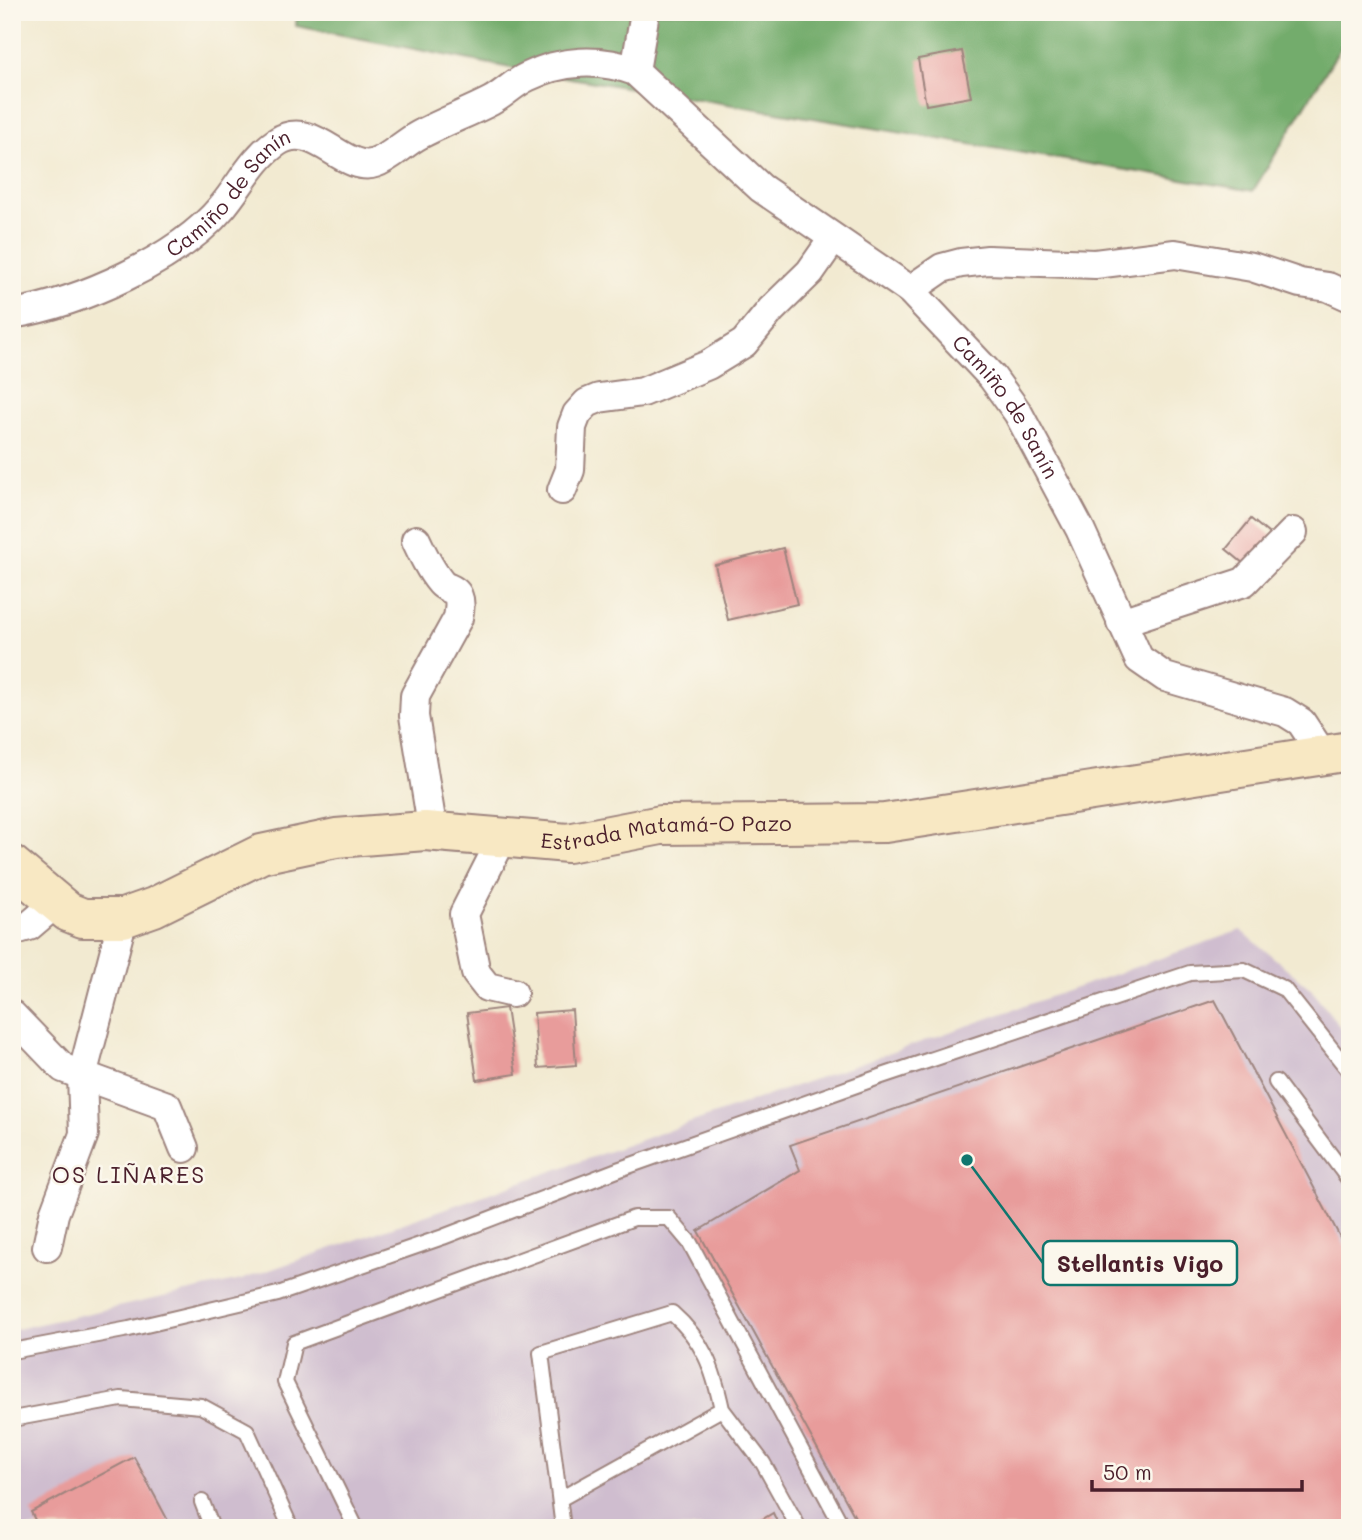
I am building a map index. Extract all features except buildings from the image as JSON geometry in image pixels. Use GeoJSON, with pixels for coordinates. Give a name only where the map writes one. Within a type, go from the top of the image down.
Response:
{"type":"FeatureCollection","features":[{"type":"Feature","properties":{"kind":"street"},"geometry":{"type":"LineString","coordinates":[[635,71],[645,12]]}},
{"type":"Feature","properties":{"kind":"street","name":"Camiño de Sanín"},"geometry":{"type":"LineString","coordinates":[[12,314],[69,301],[108,286],[163,254],[221,209],[260,158],[278,141],[292,137],[310,139],[363,166],[376,163],[421,134],[496,98],[526,77],[576,62],[603,63],[635,71],[761,188],[910,290],[992,377],[1018,413],[1080,529],[1133,649],[1151,670],[1285,712],[1337,753]]}},
{"type":"Feature","properties":{"kind":"street"},"geometry":{"type":"LineString","coordinates":[[562,490],[570,470],[572,427],[577,414],[587,403],[599,398],[643,392],[708,365],[744,343],[771,310],[810,272],[833,239]]}},
{"type":"Feature","properties":{"kind":"street"},"geometry":{"type":"LineString","coordinates":[[910,290],[942,268],[961,263],[988,261],[1095,264],[1175,254],[1252,267],[1300,283],[1328,287],[1350,297]]}},
{"type":"Feature","properties":{"kind":"street"},"geometry":{"type":"LineString","coordinates":[[1121,622],[1244,582],[1256,573],[1293,532]]}},
{"type":"Feature","properties":{"kind":"street"},"geometry":{"type":"LineString","coordinates":[[416,540],[425,562],[443,586],[453,589],[460,606],[458,618],[415,696],[414,716],[433,832]]}},
{"type":"Feature","properties":{"kind":"street","name":"Estrada Matamá-O Pazo"},"geometry":{"type":"LineString","coordinates":[[12,865],[56,903],[83,918],[123,919],[154,907],[261,854],[335,838],[378,833],[433,832],[568,843],[661,825],[885,823],[926,820],[1027,799],[1337,753]]}},
{"type":"Feature","properties":{"kind":"street"},"geometry":{"type":"LineString","coordinates":[[502,839],[464,914],[476,972],[487,987],[513,993]]}},
{"type":"Feature","properties":{"kind":"street"},"geometry":{"type":"LineString","coordinates":[[12,931],[29,926],[56,903]]}},
{"type":"Feature","properties":{"kind":"street"},"geometry":{"type":"LineString","coordinates":[[47,1247],[54,1214],[84,1133],[82,1076],[123,919]]}},
{"type":"Feature","properties":{"kind":"street"},"geometry":{"type":"LineString","coordinates":[[12,1016],[63,1068],[167,1106],[184,1148]]}},
{"type":"Feature","properties":{"kind":"lane"},"geometry":{"type":"LineString","coordinates":[[12,1351],[129,1329],[278,1294],[443,1237],[621,1169],[882,1076],[1190,973],[1244,970],[1284,989],[1350,1072]]}},
{"type":"Feature","properties":{"kind":"lane"},"geometry":{"type":"LineString","coordinates":[[1276,1082],[1350,1181]]}},
{"type":"Feature","properties":{"kind":"lane"},"geometry":{"type":"LineString","coordinates":[[356,1528],[285,1382],[294,1343],[634,1218],[669,1218],[690,1242],[843,1528]]}},
{"type":"Feature","properties":{"kind":"lane"},"geometry":{"type":"LineString","coordinates":[[563,1528],[541,1353],[671,1313],[694,1333],[715,1374],[722,1409],[763,1463],[799,1528]]}},
{"type":"Feature","properties":{"kind":"lane"},"geometry":{"type":"LineString","coordinates":[[12,1419],[121,1399],[201,1406],[247,1431],[291,1528]]}},
{"type":"Feature","properties":{"kind":"lane"},"geometry":{"type":"LineString","coordinates":[[561,1499],[722,1409]]}},
{"type":"Feature","properties":{"kind":"lane"},"geometry":{"type":"LineString","coordinates":[[202,1502],[212,1528]]}},
{"type":"Feature","properties":{"kind":"shaded area"},"geometry":{"type":"Polygon","coordinates":[[[1241,930],[1311,989],[1350,1040],[1350,1528],[12,1528],[12,1330],[241,1280],[1241,930]]]}},
{"type":"Feature","properties":{"kind":"green space"},"geometry":{"type":"Polygon","coordinates":[[[297,12],[1350,12],[1350,32],[1253,191],[516,69],[296,26],[297,12]]]}},
{"type":"Feature","properties":{"kind":"place","name":"Stellantis Vigo"},"geometry":{"type":"Point","coordinates":[967,1160]}},
{"type":"Feature","properties":{"kind":"district","name":"OS LIÑARES"},"geometry":{"type":"Point","coordinates":[129,1175]}}]}
